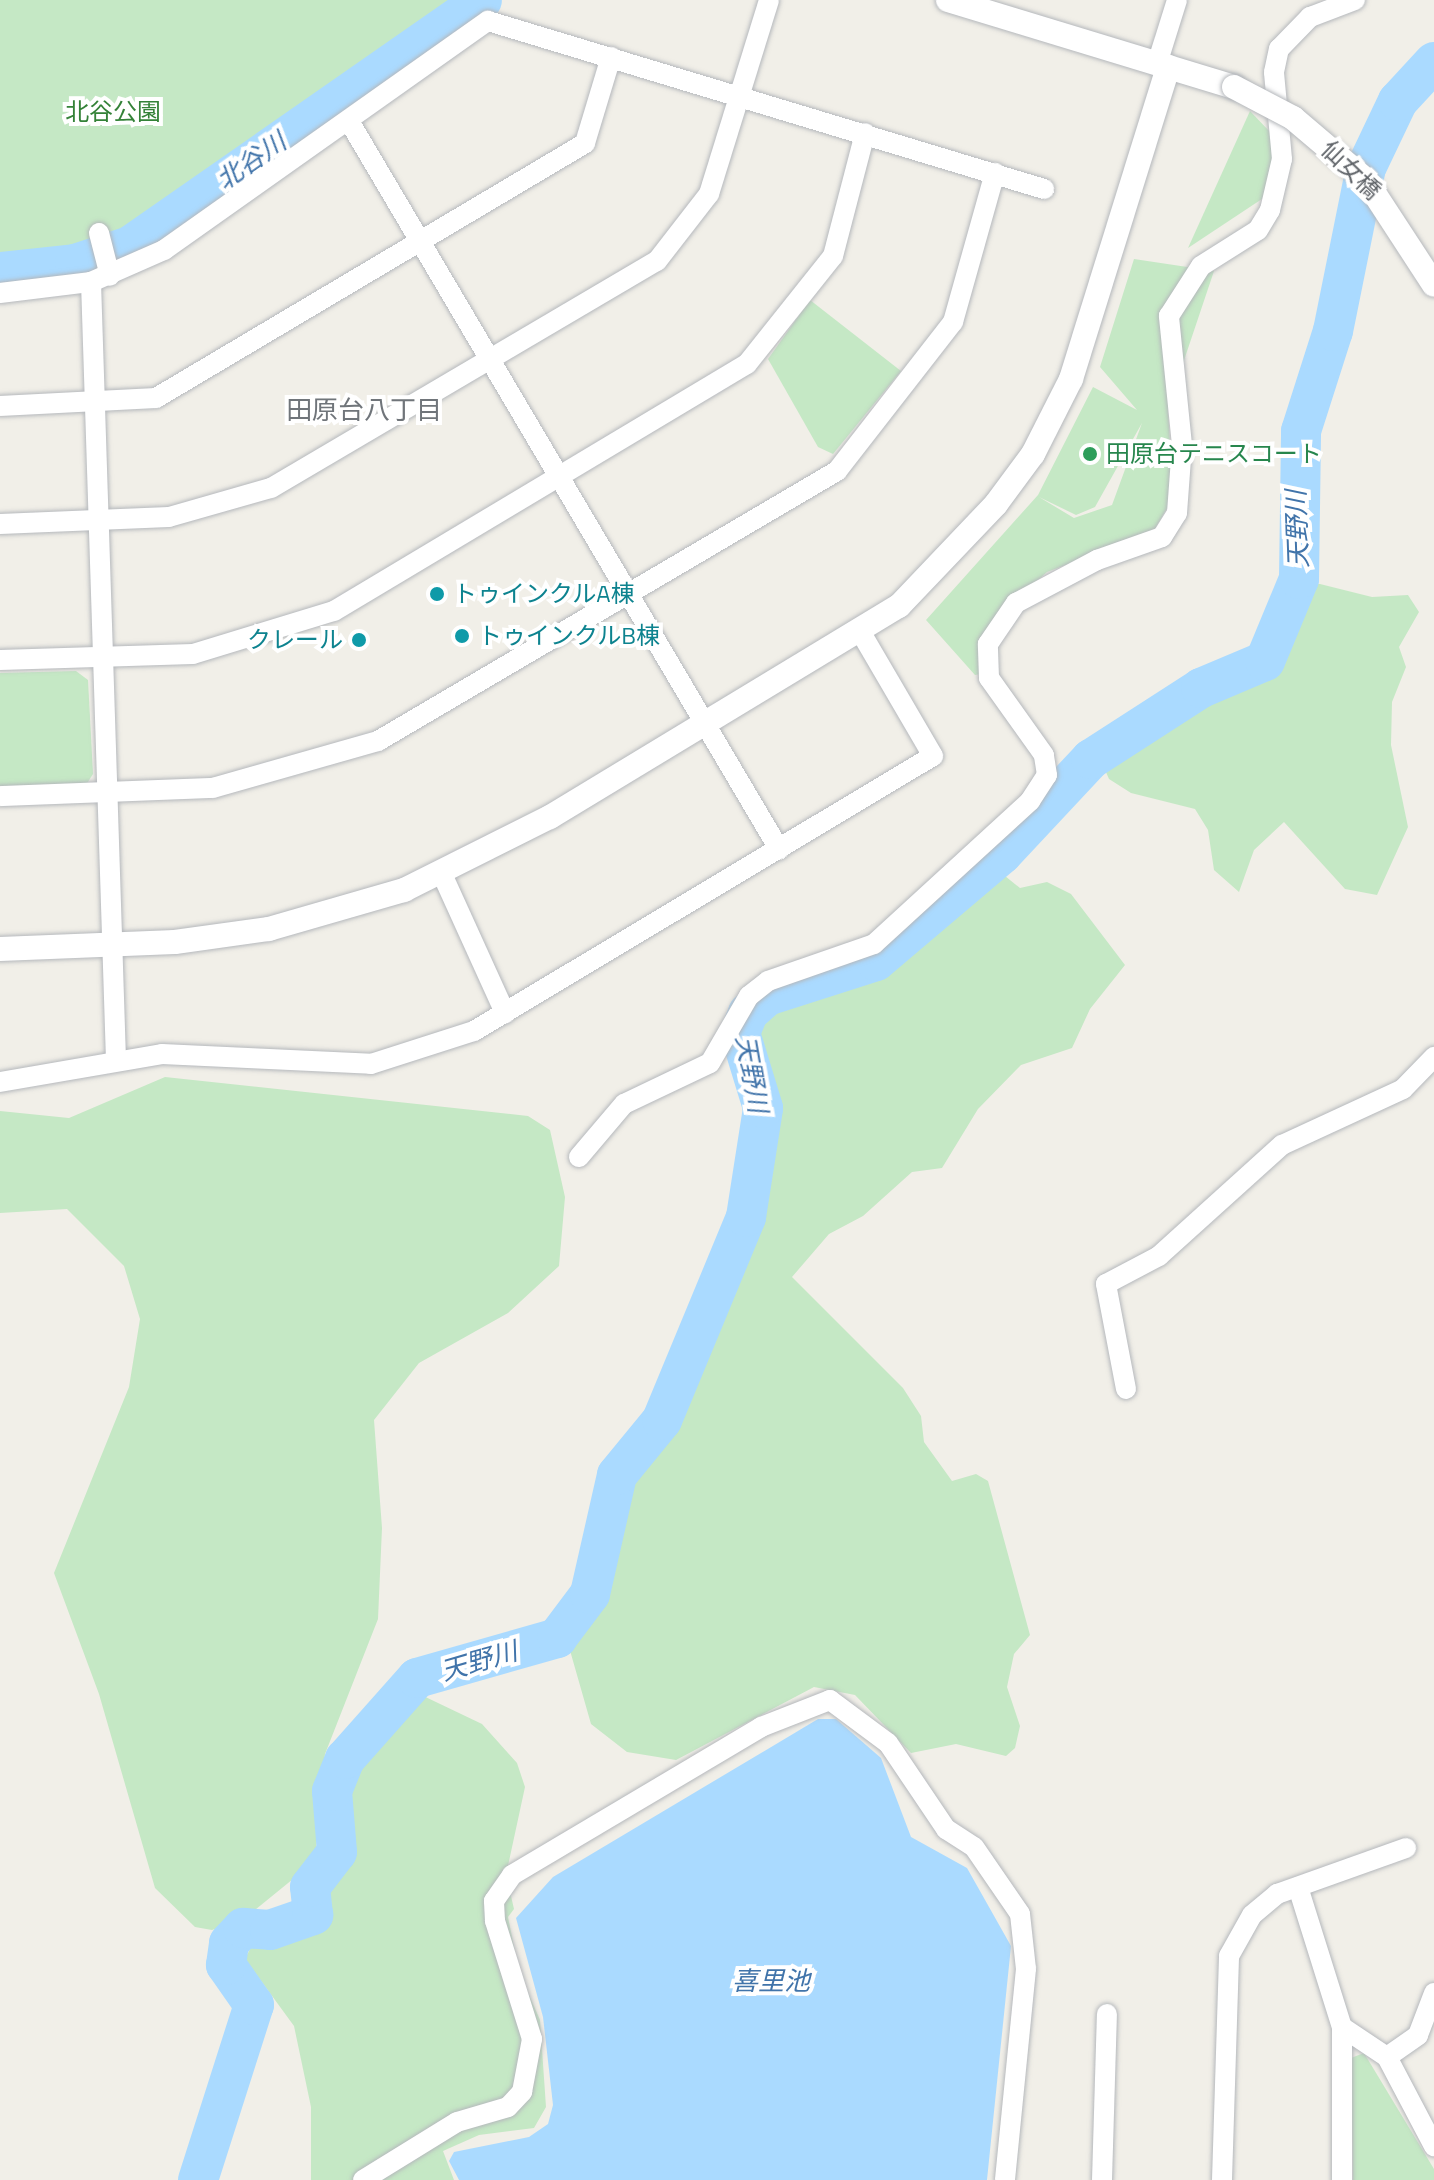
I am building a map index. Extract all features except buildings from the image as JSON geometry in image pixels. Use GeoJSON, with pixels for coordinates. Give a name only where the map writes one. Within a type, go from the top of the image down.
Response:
{"type":"FeatureCollection","features":[{"type":"Feature","properties":{"kind":"street"},"geometry":{"type":"LineString","coordinates":[[0,524],[169,517],[271,488],[657,261],[709,194],[769,0]]}},
{"type":"Feature","properties":{"kind":"street","name":"仙女橋"},"geometry":{"type":"LineString","coordinates":[[948,0],[1234,87],[1293,118],[1365,179],[1434,285]]}},
{"type":"Feature","properties":{"kind":"street"},"geometry":{"type":"LineString","coordinates":[[0,949],[114,944],[269,929],[442,874],[706,725],[861,633],[953,554],[1033,454],[1071,379],[1162,66],[1177,0]]}},
{"type":"Feature","properties":{"kind":"street"},"geometry":{"type":"LineString","coordinates":[[579,1157],[624,1104],[710,1063],[749,996],[768,981],[874,944],[1030,801],[1047,775],[1044,755],[989,678],[988,644],[1016,603],[1097,560],[1162,537],[1177,513],[1182,445],[1169,316],[1201,266],[1258,230],[1270,210],[1282,159],[1274,72],[1279,49],[1310,17],[1355,0]]}},
{"type":"Feature","properties":{"kind":"street"},"geometry":{"type":"LineString","coordinates":[[0,293],[103,275],[164,250],[488,21],[1044,189]]}},
{"type":"Feature","properties":{"kind":"street"},"geometry":{"type":"LineString","coordinates":[[0,406],[156,398],[585,143],[611,57]]}},
{"type":"Feature","properties":{"kind":"street"},"geometry":{"type":"LineString","coordinates":[[349,121],[625,596],[779,849]]}},
{"type":"Feature","properties":{"kind":"street"},"geometry":{"type":"LineString","coordinates":[[0,660],[193,654],[334,611],[747,364],[833,256],[865,133]]}},
{"type":"Feature","properties":{"kind":"street"},"geometry":{"type":"LineString","coordinates":[[0,796],[213,788],[378,741],[837,471],[953,322],[995,173]]}},
{"type":"Feature","properties":{"kind":"street"},"geometry":{"type":"LineString","coordinates":[[99,233],[103,275],[94,403],[96,520],[116,1060]]}},
{"type":"Feature","properties":{"kind":"street"},"geometry":{"type":"LineString","coordinates":[[0,1082],[162,1054],[371,1064],[474,1031],[933,756],[861,633]]}},
{"type":"Feature","properties":{"kind":"street"},"geometry":{"type":"LineString","coordinates":[[442,874],[505,1013]]}},
{"type":"Feature","properties":{"kind":"street"},"geometry":{"type":"LineString","coordinates":[[1126,1389],[1106,1284],[1159,1256],[1282,1145],[1403,1089],[1434,1057]]}},
{"type":"Feature","properties":{"kind":"street"},"geometry":{"type":"LineString","coordinates":[[363,2180],[457,2122],[508,2107],[522,2092],[532,2039],[495,1921],[494,1901],[512,1875],[761,1727],[830,1700],[888,1743],[946,1829],[974,1847],[1020,1914],[1026,1969],[1005,2180]]}},
{"type":"Feature","properties":{"kind":"street"},"geometry":{"type":"LineString","coordinates":[[1222,2180],[1229,1956],[1252,1915],[1298,1887],[1406,1848]]}},
{"type":"Feature","properties":{"kind":"street"},"geometry":{"type":"LineString","coordinates":[[1298,1887],[1342,2027],[1342,2180]]}},
{"type":"Feature","properties":{"kind":"street"},"geometry":{"type":"LineString","coordinates":[[1387,2057],[1418,2035],[1434,1993]]}},
{"type":"Feature","properties":{"kind":"street"},"geometry":{"type":"LineString","coordinates":[[1102,2180],[1107,2014]]}},
{"type":"Feature","properties":{"kind":"street"},"geometry":{"type":"LineString","coordinates":[[1342,2027],[1387,2057],[1434,2146]]}},
{"type":"Feature","properties":{"kind":"green space","name":"北谷公園"},"geometry":{"type":"Polygon","coordinates":[[[0,0],[461,0],[157,216],[110,239],[25,261],[0,260],[0,0]]]}},
{"type":"Feature","properties":{"kind":"green space"},"geometry":{"type":"Polygon","coordinates":[[[1250,111],[1271,133],[1279,164],[1271,193],[1188,248],[1250,111]]]}},
{"type":"Feature","properties":{"kind":"green space"},"geometry":{"type":"Polygon","coordinates":[[[1134,259],[1214,271],[1168,408],[1173,498],[1153,532],[1047,572],[994,619],[987,673],[975,675],[926,620],[1038,495],[1093,387],[1137,410],[1100,367],[1134,259]],[[1142,423],[1095,507],[1076,515],[1039,497],[1074,518],[1112,505],[1142,423]]]}},
{"type":"Feature","properties":{"kind":"green space"},"geometry":{"type":"Polygon","coordinates":[[[810,300],[901,371],[833,454],[818,447],[768,359],[810,300]]]}},
{"type":"Feature","properties":{"kind":"green space"},"geometry":{"type":"Polygon","coordinates":[[[1320,584],[1372,597],[1408,595],[1419,612],[1399,647],[1406,667],[1392,702],[1391,745],[1408,827],[1377,895],[1345,889],[1284,822],[1254,850],[1239,892],[1214,870],[1208,830],[1195,809],[1131,793],[1109,779],[1102,763],[1111,726],[1153,697],[1262,652],[1291,585],[1320,584]]]}},
{"type":"Feature","properties":{"kind":"green space"},"geometry":{"type":"Polygon","coordinates":[[[76,671],[88,680],[93,774],[86,785],[0,787],[0,673],[76,671]]]}},
{"type":"Feature","properties":{"kind":"green space"},"geometry":{"type":"Polygon","coordinates":[[[1005,876],[1020,888],[1047,882],[1071,894],[1125,965],[1090,1009],[1072,1048],[1021,1065],[978,1109],[942,1168],[912,1172],[863,1216],[829,1234],[792,1277],[903,1388],[921,1416],[924,1442],[952,1481],[976,1474],[988,1481],[1030,1635],[1014,1654],[1007,1687],[1020,1726],[1015,1748],[1006,1756],[956,1744],[911,1753],[855,1695],[814,1687],[676,1760],[627,1752],[591,1724],[569,1647],[593,1597],[652,1411],[743,1266],[763,1202],[772,1088],[747,1044],[754,1014],[887,964],[970,892],[1005,876]]]}},
{"type":"Feature","properties":{"kind":"green space"},"geometry":{"type":"Polygon","coordinates":[[[165,1077],[528,1116],[550,1130],[565,1197],[559,1266],[508,1313],[419,1363],[374,1420],[382,1528],[378,1619],[325,1754],[316,1850],[309,1866],[245,1918],[212,1930],[195,1927],[155,1888],[99,1694],[54,1573],[129,1387],[140,1319],[124,1266],[67,1209],[0,1213],[0,1111],[69,1118],[165,1077]]]}},
{"type":"Feature","properties":{"kind":"green space"},"geometry":{"type":"Polygon","coordinates":[[[415,1692],[482,1724],[517,1763],[525,1787],[506,1875],[514,1909],[508,1917],[519,1972],[540,2020],[546,2107],[534,2128],[479,2135],[443,2151],[454,2180],[311,2180],[311,2107],[294,2026],[245,1959],[253,1943],[319,1915],[318,1893],[341,1852],[342,1783],[367,1739],[415,1692]]]}},
{"type":"Feature","properties":{"kind":"green space"},"geometry":{"type":"Polygon","coordinates":[[[1364,2053],[1434,2169],[1434,2180],[1353,2180],[1351,2058],[1364,2053]]]}},
{"type":"Feature","properties":{"kind":"water","name":"喜里池"},"geometry":{"type":"Polygon","coordinates":[[[818,1719],[836,1719],[881,1758],[911,1837],[967,1868],[1011,1946],[987,2180],[459,2180],[449,2161],[454,2152],[529,2137],[548,2124],[553,2105],[543,2017],[516,1918],[553,1877],[818,1719]]]}},
{"type":"Feature","properties":{"kind":"waterway","name":"北谷川"},"geometry":{"type":"LineString","coordinates":[[0,272],[75,264],[130,246],[482,0]]}},
{"type":"Feature","properties":{"kind":"waterway","name":"天野川"},"geometry":{"type":"LineString","coordinates":[[198,2180],[254,2005],[226,1965],[229,1943],[243,1928],[270,1930],[313,1915],[310,1887],[337,1852],[332,1791],[345,1759],[417,1678],[557,1638],[590,1594],[617,1475],[662,1420],[746,1217],[763,1108],[740,1033],[748,1013],[767,996],[876,961],[1002,854],[1091,759],[1201,688],[1265,661],[1299,579],[1301,431],[1333,331],[1366,168],[1398,101],[1434,62]]}},
{"type":"Feature","properties":{"kind":"place","name":"田原台テニスコート"},"geometry":{"type":"Point","coordinates":[1090,454]}},
{"type":"Feature","properties":{"kind":"place","name":"トゥインクルA棟"},"geometry":{"type":"Point","coordinates":[437,594]}},
{"type":"Feature","properties":{"kind":"place","name":"トゥインクルB棟"},"geometry":{"type":"Point","coordinates":[462,636]}},
{"type":"Feature","properties":{"kind":"place","name":"クレール"},"geometry":{"type":"Point","coordinates":[359,640]}},
{"type":"Feature","properties":{"kind":"district","name":"田原台八丁目"},"geometry":{"type":"Point","coordinates":[364,410]}}]}
